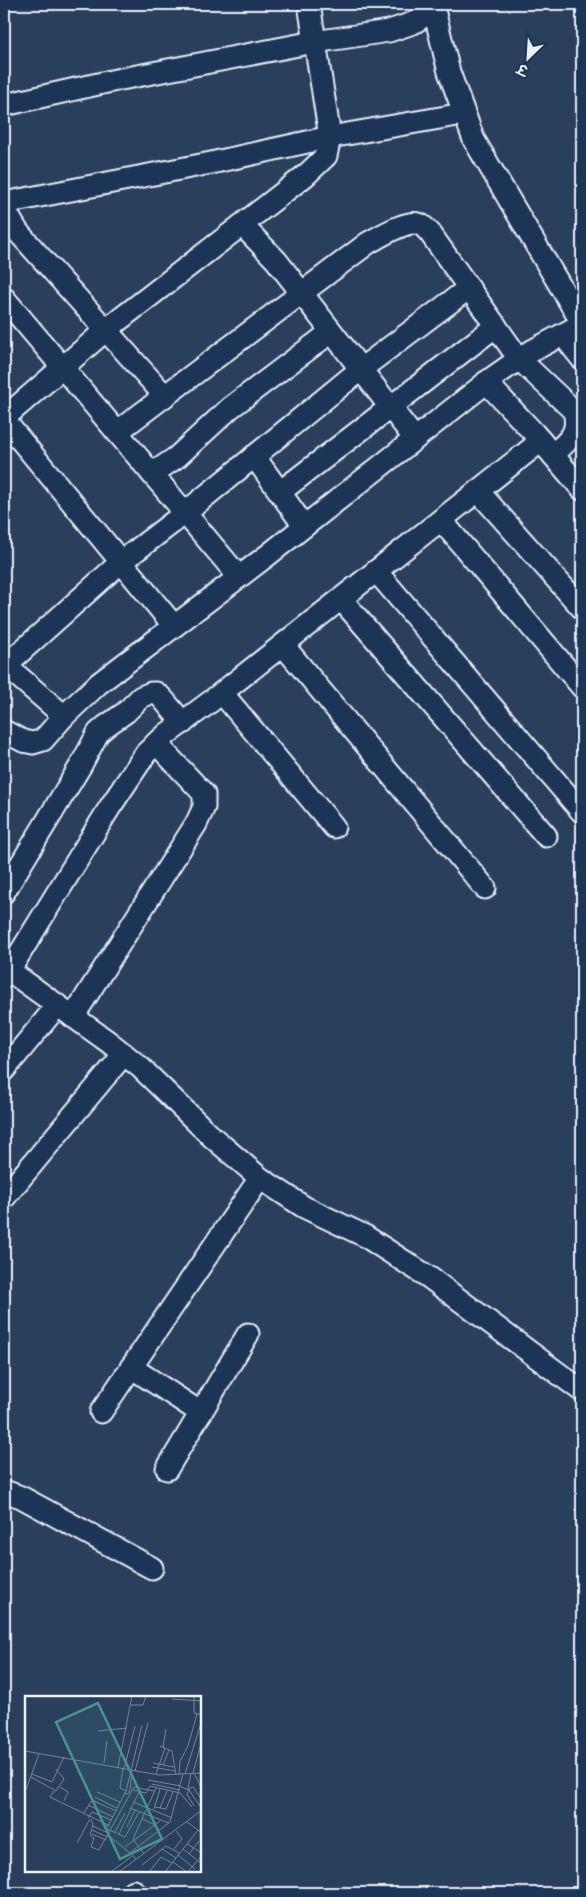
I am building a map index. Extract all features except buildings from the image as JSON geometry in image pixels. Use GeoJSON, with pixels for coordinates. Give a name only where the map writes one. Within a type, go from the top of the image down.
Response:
{"type":"FeatureCollection","features":[{"type":"Feature","properties":{"kind":"street"},"geometry":{"type":"LineString","coordinates":[[174,626],[4,419],[61,367],[106,330],[242,225],[326,156],[330,137],[309,4]]}},
{"type":"Feature","properties":{"kind":"street"},"geometry":{"type":"LineString","coordinates":[[4,105],[116,80],[314,42],[389,32],[413,22],[435,7],[449,72],[463,114],[484,159],[582,324],[519,359],[486,382],[239,577],[98,684],[42,740],[33,743],[23,741],[4,731]]}},
{"type":"Feature","properties":{"kind":"street"},"geometry":{"type":"LineString","coordinates":[[4,203],[211,163],[330,137],[463,114]]}},
{"type":"Feature","properties":{"kind":"street"},"geometry":{"type":"LineString","coordinates":[[4,209],[18,232],[165,396]]}},
{"type":"Feature","properties":{"kind":"street"},"geometry":{"type":"LineString","coordinates":[[117,432],[368,243],[412,223],[421,224],[430,233],[519,359],[574,411],[576,421],[573,435],[547,448],[478,491],[156,743],[124,784],[6,972],[124,1054],[140,1067],[218,1143],[260,1178],[304,1208],[365,1236],[430,1278],[582,1391]]}},
{"type":"Feature","properties":{"kind":"street"},"geometry":{"type":"LineString","coordinates":[[242,225],[276,260],[415,439]]}},
{"type":"Feature","properties":{"kind":"street"},"geometry":{"type":"LineString","coordinates":[[64,716],[5,665],[121,562],[185,513],[360,369],[468,288]]}},
{"type":"Feature","properties":{"kind":"street"},"geometry":{"type":"LineString","coordinates":[[4,298],[239,577]]}},
{"type":"Feature","properties":{"kind":"street"},"geometry":{"type":"LineString","coordinates":[[280,492],[496,326]]}},
{"type":"Feature","properties":{"kind":"street"},"geometry":{"type":"LineString","coordinates":[[152,474],[177,457],[230,408],[332,332]]}},
{"type":"Feature","properties":{"kind":"street"},"geometry":{"type":"LineString","coordinates":[[563,335],[582,359]]}},
{"type":"Feature","properties":{"kind":"street"},"geometry":{"type":"LineString","coordinates":[[486,382],[582,489]]}},
{"type":"Feature","properties":{"kind":"street"},"geometry":{"type":"LineString","coordinates":[[254,456],[304,526]]}},
{"type":"Feature","properties":{"kind":"street"},"geometry":{"type":"LineString","coordinates":[[478,491],[582,608]]}},
{"type":"Feature","properties":{"kind":"street"},"geometry":{"type":"LineString","coordinates":[[441,520],[582,687]]}},
{"type":"Feature","properties":{"kind":"street"},"geometry":{"type":"LineString","coordinates":[[376,571],[582,812]]}},
{"type":"Feature","properties":{"kind":"street"},"geometry":{"type":"LineString","coordinates":[[341,599],[546,836]]}},
{"type":"Feature","properties":{"kind":"street"},"geometry":{"type":"LineString","coordinates":[[283,645],[484,888]]}},
{"type":"Feature","properties":{"kind":"street"},"geometry":{"type":"LineString","coordinates":[[4,892],[81,765],[98,733],[142,697],[151,693],[156,693],[162,698],[183,723]]}},
{"type":"Feature","properties":{"kind":"street"},"geometry":{"type":"LineString","coordinates":[[222,693],[334,827]]}},
{"type":"Feature","properties":{"kind":"street"},"geometry":{"type":"LineString","coordinates":[[4,1070],[65,1012],[196,824],[204,807],[204,794],[156,743]]}},
{"type":"Feature","properties":{"kind":"street"},"geometry":{"type":"LineString","coordinates":[[4,1198],[124,1054]]}},
{"type":"Feature","properties":{"kind":"street"},"geometry":{"type":"LineString","coordinates":[[101,1412],[260,1178]]}},
{"type":"Feature","properties":{"kind":"street"},"geometry":{"type":"LineString","coordinates":[[168,1469],[248,1334]]}},
{"type":"Feature","properties":{"kind":"street"},"geometry":{"type":"LineString","coordinates":[[131,1368],[201,1414]]}},
{"type":"Feature","properties":{"kind":"street"},"geometry":{"type":"LineString","coordinates":[[4,1491],[21,1497],[152,1568]]}}]}
